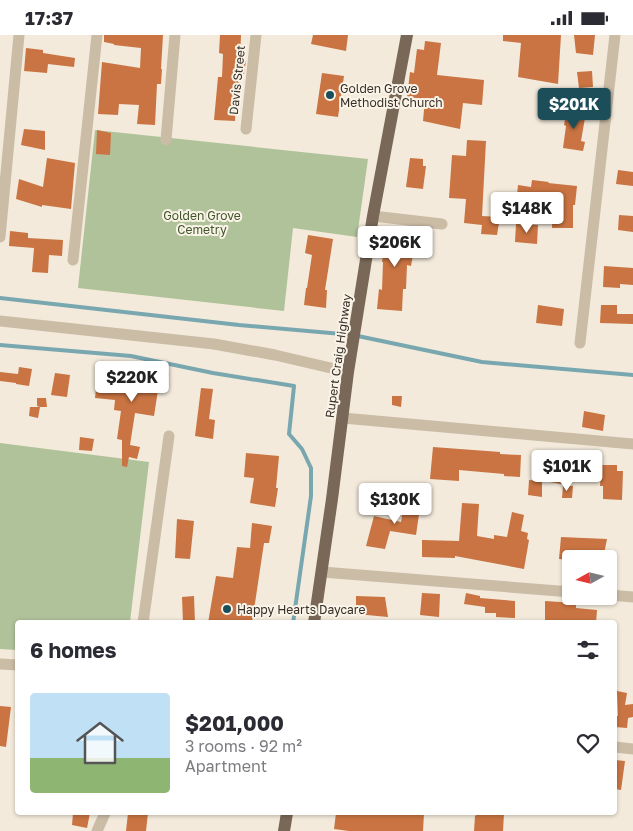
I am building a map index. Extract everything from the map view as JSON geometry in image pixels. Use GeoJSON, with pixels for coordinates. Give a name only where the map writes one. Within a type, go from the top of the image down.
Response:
{"type":"FeatureCollection","features":[{"type":"Feature","properties":{"kind":"main road","name":"Rupert Craig Highway"},"geometry":{"type":"LineString","coordinates":[[314,620],[348,372],[373,216],[407,35]]}},
{"type":"Feature","properties":{"kind":"main road"},"geometry":{"type":"LineString","coordinates":[[284,831],[286,815]]}},
{"type":"Feature","properties":{"kind":"street"},"geometry":{"type":"LineString","coordinates":[[0,237],[19,35]]}},
{"type":"Feature","properties":{"kind":"street"},"geometry":{"type":"LineString","coordinates":[[73,260],[97,35]]}},
{"type":"Feature","properties":{"kind":"street"},"geometry":{"type":"LineString","coordinates":[[166,140],[175,35]]}},
{"type":"Feature","properties":{"kind":"street","name":"Davis Street"},"geometry":{"type":"LineString","coordinates":[[246,129],[256,35]]}},
{"type":"Feature","properties":{"kind":"street"},"geometry":{"type":"LineString","coordinates":[[580,343],[615,35]]}},
{"type":"Feature","properties":{"kind":"street"},"geometry":{"type":"LineString","coordinates":[[373,216],[442,225]]}},
{"type":"Feature","properties":{"kind":"street"},"geometry":{"type":"LineString","coordinates":[[0,321],[214,344],[275,355],[348,372]]}},
{"type":"Feature","properties":{"kind":"street"},"geometry":{"type":"LineString","coordinates":[[343,418],[633,444]]}},
{"type":"Feature","properties":{"kind":"street"},"geometry":{"type":"LineString","coordinates":[[143,620],[169,436]]}},
{"type":"Feature","properties":{"kind":"street"},"geometry":{"type":"LineString","coordinates":[[322,572],[562,591]]}},
{"type":"Feature","properties":{"kind":"street"},"geometry":{"type":"LineString","coordinates":[[618,596],[633,597]]}},
{"type":"Feature","properties":{"kind":"street"},"geometry":{"type":"LineString","coordinates":[[0,664],[15,665]]}},
{"type":"Feature","properties":{"kind":"street"},"geometry":{"type":"LineString","coordinates":[[617,747],[633,749]]}},
{"type":"Feature","properties":{"kind":"street"},"geometry":{"type":"LineString","coordinates":[[97,831],[104,815]]}},
{"type":"Feature","properties":{"kind":"green space","name":"Golden Grove Cemetry"},"geometry":{"type":"Polygon","coordinates":[[[95,130],[368,159],[357,237],[293,228],[284,311],[78,288],[95,130]]]}},
{"type":"Feature","properties":{"kind":"green space"},"geometry":{"type":"Polygon","coordinates":[[[0,443],[149,462],[130,620],[15,620],[15,650],[0,649],[0,443]]]}},
{"type":"Feature","properties":{"kind":"building"},"geometry":{"type":"Polygon","coordinates":[[[104,35],[163,35],[161,84],[157,84],[155,125],[137,124],[139,105],[119,104],[118,115],[98,114],[102,62],[140,68],[141,48],[104,42],[104,35]]]}},
{"type":"Feature","properties":{"kind":"building"},"geometry":{"type":"Polygon","coordinates":[[[220,35],[241,35],[240,60],[246,61],[244,74],[240,74],[235,121],[214,120],[218,77],[222,77],[223,54],[219,53],[220,35]]]}},
{"type":"Feature","properties":{"kind":"building"},"geometry":{"type":"Polygon","coordinates":[[[313,35],[348,35],[346,51],[311,44],[313,35]]]}},
{"type":"Feature","properties":{"kind":"building"},"geometry":{"type":"Polygon","coordinates":[[[503,35],[561,35],[558,84],[518,77],[521,43],[503,41],[503,35]]]}},
{"type":"Feature","properties":{"kind":"building"},"geometry":{"type":"Polygon","coordinates":[[[574,35],[595,35],[593,55],[576,53],[574,35]]]}},
{"type":"Feature","properties":{"kind":"building"},"geometry":{"type":"Polygon","coordinates":[[[425,41],[441,43],[437,75],[484,80],[482,105],[463,103],[460,129],[423,121],[425,99],[407,97],[410,72],[414,73],[417,49],[424,50],[425,41]]]}},
{"type":"Feature","properties":{"kind":"building"},"geometry":{"type":"Polygon","coordinates":[[[26,48],[75,58],[74,67],[48,64],[47,73],[24,71],[26,48]]]}},
{"type":"Feature","properties":{"kind":"building"},"geometry":{"type":"Polygon","coordinates":[[[592,71],[593,87],[579,88],[577,72],[592,71]]]}},
{"type":"Feature","properties":{"kind":"building","name":"Golden Grove Methodist Church"},"geometry":{"type":"Polygon","coordinates":[[[322,73],[344,76],[338,117],[316,114],[322,73]]]}},
{"type":"Feature","properties":{"kind":"building"},"geometry":{"type":"Polygon","coordinates":[[[567,108],[586,112],[581,141],[585,142],[583,151],[563,148],[567,108]]]}},
{"type":"Feature","properties":{"kind":"building"},"geometry":{"type":"Polygon","coordinates":[[[24,129],[45,131],[45,150],[21,145],[24,129]]]}},
{"type":"Feature","properties":{"kind":"building"},"geometry":{"type":"Polygon","coordinates":[[[97,130],[111,133],[110,155],[96,154],[97,130]]]}},
{"type":"Feature","properties":{"kind":"building"},"geometry":{"type":"Polygon","coordinates":[[[467,140],[486,141],[482,216],[500,217],[497,235],[481,234],[482,225],[464,223],[466,199],[449,198],[452,155],[466,156],[467,140]]]}},
{"type":"Feature","properties":{"kind":"building"},"geometry":{"type":"Polygon","coordinates":[[[47,158],[75,163],[71,209],[42,205],[42,207],[16,199],[19,179],[43,187],[47,158]]]}},
{"type":"Feature","properties":{"kind":"building"},"geometry":{"type":"Polygon","coordinates":[[[410,158],[423,159],[423,166],[426,166],[423,189],[406,187],[410,158]]]}},
{"type":"Feature","properties":{"kind":"building"},"geometry":{"type":"Polygon","coordinates":[[[618,170],[633,172],[633,186],[616,184],[618,170]]]}},
{"type":"Feature","properties":{"kind":"building"},"geometry":{"type":"Polygon","coordinates":[[[532,180],[577,186],[575,205],[573,205],[573,228],[552,228],[552,203],[548,202],[549,199],[517,195],[518,185],[531,187],[532,180]]]}},
{"type":"Feature","properties":{"kind":"building"},"geometry":{"type":"Polygon","coordinates":[[[619,215],[633,216],[633,232],[618,230],[619,215]]]}},
{"type":"Feature","properties":{"kind":"building"},"geometry":{"type":"Polygon","coordinates":[[[516,224],[538,225],[537,244],[515,242],[516,224]]]}},
{"type":"Feature","properties":{"kind":"building"},"geometry":{"type":"Polygon","coordinates":[[[387,226],[408,229],[407,241],[415,243],[411,266],[407,265],[406,289],[403,289],[402,311],[377,309],[379,289],[382,290],[382,262],[387,226]]]}},
{"type":"Feature","properties":{"kind":"building"},"geometry":{"type":"Polygon","coordinates":[[[10,231],[28,233],[28,238],[63,240],[62,256],[49,255],[48,273],[32,272],[34,248],[9,246],[10,231]]]}},
{"type":"Feature","properties":{"kind":"building"},"geometry":{"type":"Polygon","coordinates":[[[308,235],[333,239],[325,290],[327,290],[326,308],[304,305],[312,255],[305,253],[308,235]]]}},
{"type":"Feature","properties":{"kind":"building"},"geometry":{"type":"Polygon","coordinates":[[[604,266],[633,268],[633,285],[620,284],[620,288],[603,287],[604,266]]]}},
{"type":"Feature","properties":{"kind":"building"},"geometry":{"type":"Polygon","coordinates":[[[538,305],[564,309],[562,326],[536,323],[538,305]]]}},
{"type":"Feature","properties":{"kind":"building"},"geometry":{"type":"Polygon","coordinates":[[[601,305],[617,305],[617,314],[633,314],[633,324],[600,323],[601,305]]]}},
{"type":"Feature","properties":{"kind":"building"},"geometry":{"type":"Polygon","coordinates":[[[19,367],[32,369],[29,386],[0,381],[0,372],[18,374],[19,367]]]}},
{"type":"Feature","properties":{"kind":"building"},"geometry":{"type":"Polygon","coordinates":[[[150,369],[169,372],[166,391],[158,390],[154,416],[135,413],[130,445],[140,447],[137,459],[129,457],[127,467],[122,466],[122,440],[117,439],[121,411],[114,410],[115,400],[95,398],[97,379],[118,381],[119,376],[148,380],[150,369]]]}},
{"type":"Feature","properties":{"kind":"building"},"geometry":{"type":"Polygon","coordinates":[[[55,373],[70,375],[67,397],[51,395],[55,373]]]}},
{"type":"Feature","properties":{"kind":"building"},"geometry":{"type":"Polygon","coordinates":[[[201,388],[213,389],[209,419],[215,420],[213,439],[195,436],[201,388]]]}},
{"type":"Feature","properties":{"kind":"building"},"geometry":{"type":"Polygon","coordinates":[[[392,396],[402,396],[401,407],[392,405],[392,396]]]}},
{"type":"Feature","properties":{"kind":"building"},"geometry":{"type":"Polygon","coordinates":[[[37,398],[46,398],[47,407],[37,406],[37,398]]]}},
{"type":"Feature","properties":{"kind":"building"},"geometry":{"type":"Polygon","coordinates":[[[30,407],[40,407],[38,418],[29,416],[30,407]]]}},
{"type":"Feature","properties":{"kind":"building"},"geometry":{"type":"Polygon","coordinates":[[[584,411],[605,415],[603,431],[582,427],[584,411]]]}},
{"type":"Feature","properties":{"kind":"building"},"geometry":{"type":"Polygon","coordinates":[[[80,437],[94,439],[92,451],[79,450],[80,437]]]}},
{"type":"Feature","properties":{"kind":"building"},"geometry":{"type":"Polygon","coordinates":[[[433,447],[521,455],[520,477],[459,470],[459,481],[430,479],[433,447]]]}},
{"type":"Feature","properties":{"kind":"building"},"geometry":{"type":"Polygon","coordinates":[[[246,453],[279,456],[276,488],[278,488],[275,507],[250,503],[254,478],[244,477],[246,453]]]}},
{"type":"Feature","properties":{"kind":"building"},"geometry":{"type":"Polygon","coordinates":[[[553,459],[569,461],[566,485],[550,482],[553,459]]]}},
{"type":"Feature","properties":{"kind":"building"},"geometry":{"type":"Polygon","coordinates":[[[601,465],[617,465],[617,471],[623,471],[622,500],[603,499],[603,486],[600,486],[601,465]]]}},
{"type":"Feature","properties":{"kind":"building"},"geometry":{"type":"Polygon","coordinates":[[[529,480],[542,481],[542,497],[528,495],[529,480]]]}},
{"type":"Feature","properties":{"kind":"building"},"geometry":{"type":"Polygon","coordinates":[[[563,486],[573,486],[572,498],[562,498],[563,486]]]}},
{"type":"Feature","properties":{"kind":"building"},"geometry":{"type":"Polygon","coordinates":[[[405,498],[421,501],[416,535],[390,531],[385,549],[366,546],[374,516],[401,522],[405,498]]]}},
{"type":"Feature","properties":{"kind":"building"},"geometry":{"type":"Polygon","coordinates":[[[462,503],[479,504],[477,536],[494,539],[494,535],[507,537],[512,512],[524,515],[521,531],[528,533],[527,539],[529,540],[524,569],[455,556],[455,558],[422,557],[422,540],[459,541],[462,503]]]}},
{"type":"Feature","properties":{"kind":"building"},"geometry":{"type":"Polygon","coordinates":[[[177,519],[194,521],[190,559],[175,558],[177,519]]]}},
{"type":"Feature","properties":{"kind":"building"},"geometry":{"type":"Polygon","coordinates":[[[252,523],[272,526],[269,543],[264,543],[252,620],[209,620],[216,576],[233,578],[237,547],[250,548],[252,523]]]}},
{"type":"Feature","properties":{"kind":"building"},"geometry":{"type":"Polygon","coordinates":[[[561,537],[607,539],[605,550],[562,550],[562,559],[559,559],[561,537]]]}},
{"type":"Feature","properties":{"kind":"building"},"geometry":{"type":"Polygon","coordinates":[[[422,593],[440,594],[439,617],[420,615],[422,593]]]}},
{"type":"Feature","properties":{"kind":"building"},"geometry":{"type":"Polygon","coordinates":[[[466,593],[480,596],[480,598],[515,601],[515,618],[496,617],[496,613],[485,613],[485,607],[464,604],[466,593]]]}},
{"type":"Feature","properties":{"kind":"building"},"geometry":{"type":"Polygon","coordinates":[[[194,596],[195,620],[183,620],[182,597],[194,596]]]}},
{"type":"Feature","properties":{"kind":"building"},"geometry":{"type":"Polygon","coordinates":[[[356,596],[385,597],[388,617],[356,614],[356,596]]]}},
{"type":"Feature","properties":{"kind":"building"},"geometry":{"type":"Polygon","coordinates":[[[545,601],[562,602],[562,605],[576,605],[576,608],[597,610],[596,620],[545,620],[545,601]]]}},
{"type":"Feature","properties":{"kind":"building"},"geometry":{"type":"Polygon","coordinates":[[[617,691],[627,693],[625,705],[633,704],[633,717],[628,718],[627,728],[617,727],[617,691]]]}},
{"type":"Feature","properties":{"kind":"building"},"geometry":{"type":"Polygon","coordinates":[[[0,706],[11,707],[6,747],[0,746],[0,706]]]}},
{"type":"Feature","properties":{"kind":"building"},"geometry":{"type":"Polygon","coordinates":[[[617,760],[625,761],[621,790],[617,789],[617,760]]]}},
{"type":"Feature","properties":{"kind":"building"},"geometry":{"type":"Polygon","coordinates":[[[73,815],[90,815],[87,828],[72,825],[73,815]]]}},
{"type":"Feature","properties":{"kind":"building"},"geometry":{"type":"Polygon","coordinates":[[[128,815],[148,815],[146,831],[126,831],[128,815]]]}},
{"type":"Feature","properties":{"kind":"building"},"geometry":{"type":"Polygon","coordinates":[[[336,815],[424,815],[423,831],[349,831],[334,829],[336,815]]]}},
{"type":"Feature","properties":{"kind":"building"},"geometry":{"type":"Polygon","coordinates":[[[504,815],[503,831],[474,831],[475,816],[504,815]]]}},
{"type":"Feature","properties":{"kind":"waterway"},"geometry":{"type":"LineString","coordinates":[[0,298],[239,325],[353,335],[482,362],[633,375]]}},
{"type":"Feature","properties":{"kind":"waterway"},"geometry":{"type":"LineString","coordinates":[[0,345],[131,356],[213,373],[294,386],[289,434],[302,449],[311,468],[311,496],[293,620]]}},
{"type":"Feature","properties":{"kind":"place","name":"Golden Grove Methodist Church"},"geometry":{"type":"Point","coordinates":[330,95]}},
{"type":"Feature","properties":{"kind":"place","name":"Happy Hearts Daycare"},"geometry":{"type":"Point","coordinates":[227,609]}}]}
